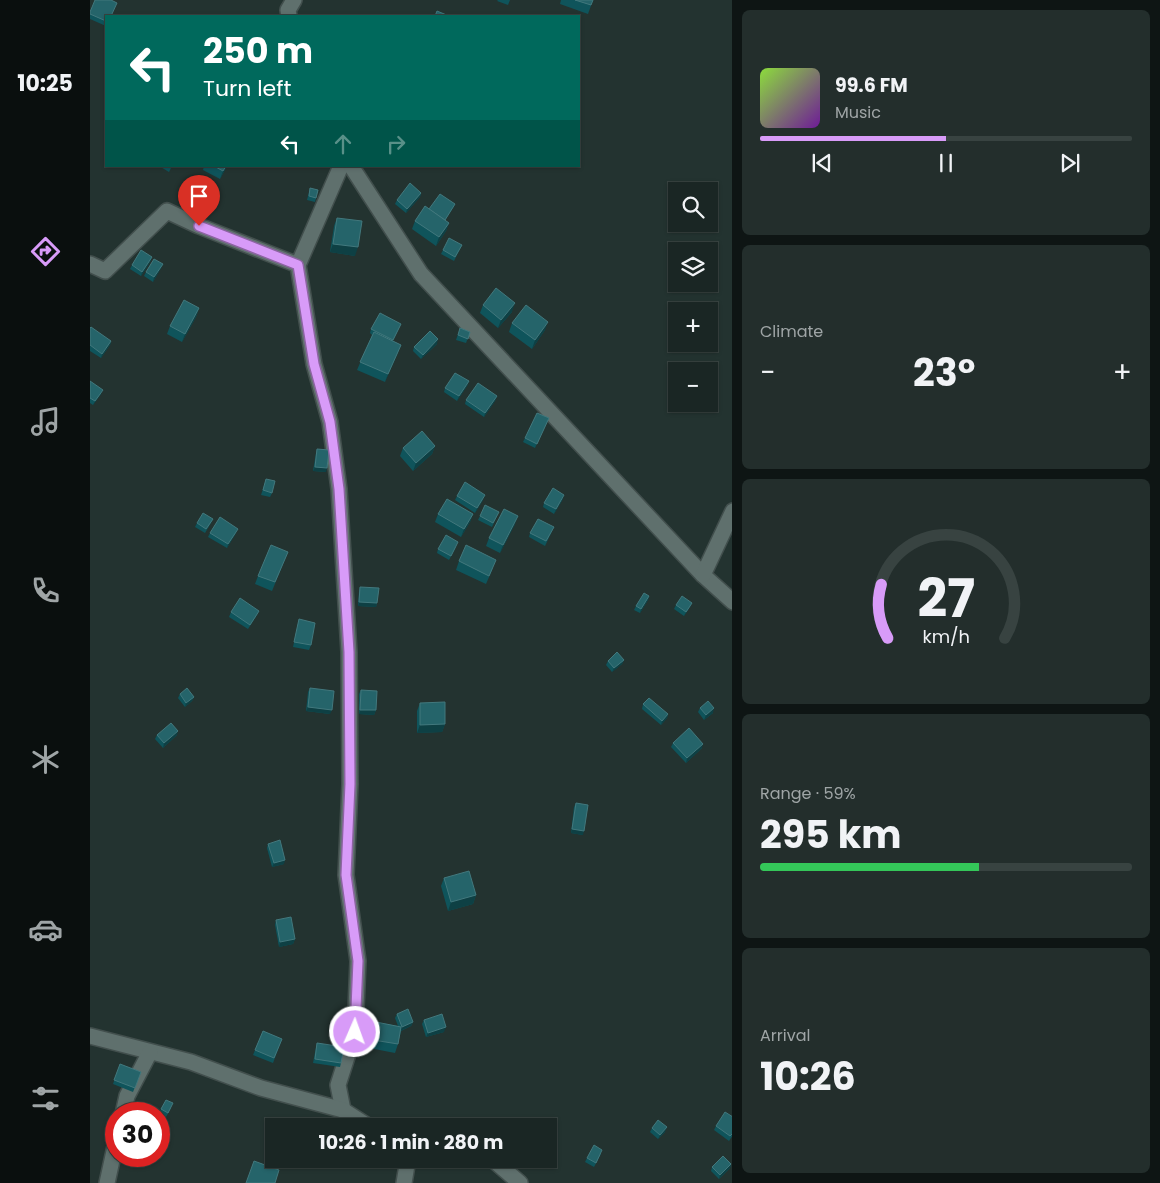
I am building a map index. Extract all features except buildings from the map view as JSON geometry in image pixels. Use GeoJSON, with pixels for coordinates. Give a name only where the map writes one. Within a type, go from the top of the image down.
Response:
{"type":"FeatureCollection","features":[{"type":"Feature","properties":{"kind":"street"},"geometry":{"type":"LineString","coordinates":[[288,15],[288,10],[294,0]]}},
{"type":"Feature","properties":{"kind":"street"},"geometry":{"type":"LineString","coordinates":[[341,167],[298,265],[314,364],[330,422],[339,489],[349,652],[350,784],[346,875],[358,961],[355,1032],[338,1086],[343,1110]]}},
{"type":"Feature","properties":{"kind":"street"},"geometry":{"type":"LineString","coordinates":[[352,167],[421,274],[702,575],[732,602]]}},
{"type":"Feature","properties":{"kind":"street"},"geometry":{"type":"LineString","coordinates":[[90,264],[105,271],[166,210],[199,226],[298,265]]}},
{"type":"Feature","properties":{"kind":"street"},"geometry":{"type":"LineString","coordinates":[[702,575],[732,512]]}},
{"type":"Feature","properties":{"kind":"street"},"geometry":{"type":"LineString","coordinates":[[90,1036],[191,1062],[261,1088],[343,1110],[356,1118]]}},
{"type":"Feature","properties":{"kind":"street"},"geometry":{"type":"LineString","coordinates":[[126,1102],[150,1052]]}},
{"type":"Feature","properties":{"kind":"street"},"geometry":{"type":"LineString","coordinates":[[106,1183],[110,1167]]}},
{"type":"Feature","properties":{"kind":"street"},"geometry":{"type":"LineString","coordinates":[[404,1183],[406,1168]]}},
{"type":"Feature","properties":{"kind":"street"},"geometry":{"type":"LineString","coordinates":[[502,1168],[520,1183]]}},
{"type":"Feature","properties":{"kind":"route"},"geometry":{"type":"LineString","coordinates":[[199,226],[298,265],[314,364],[330,422],[339,489],[349,652],[350,784],[346,875],[358,961],[355,1032]]}}]}
